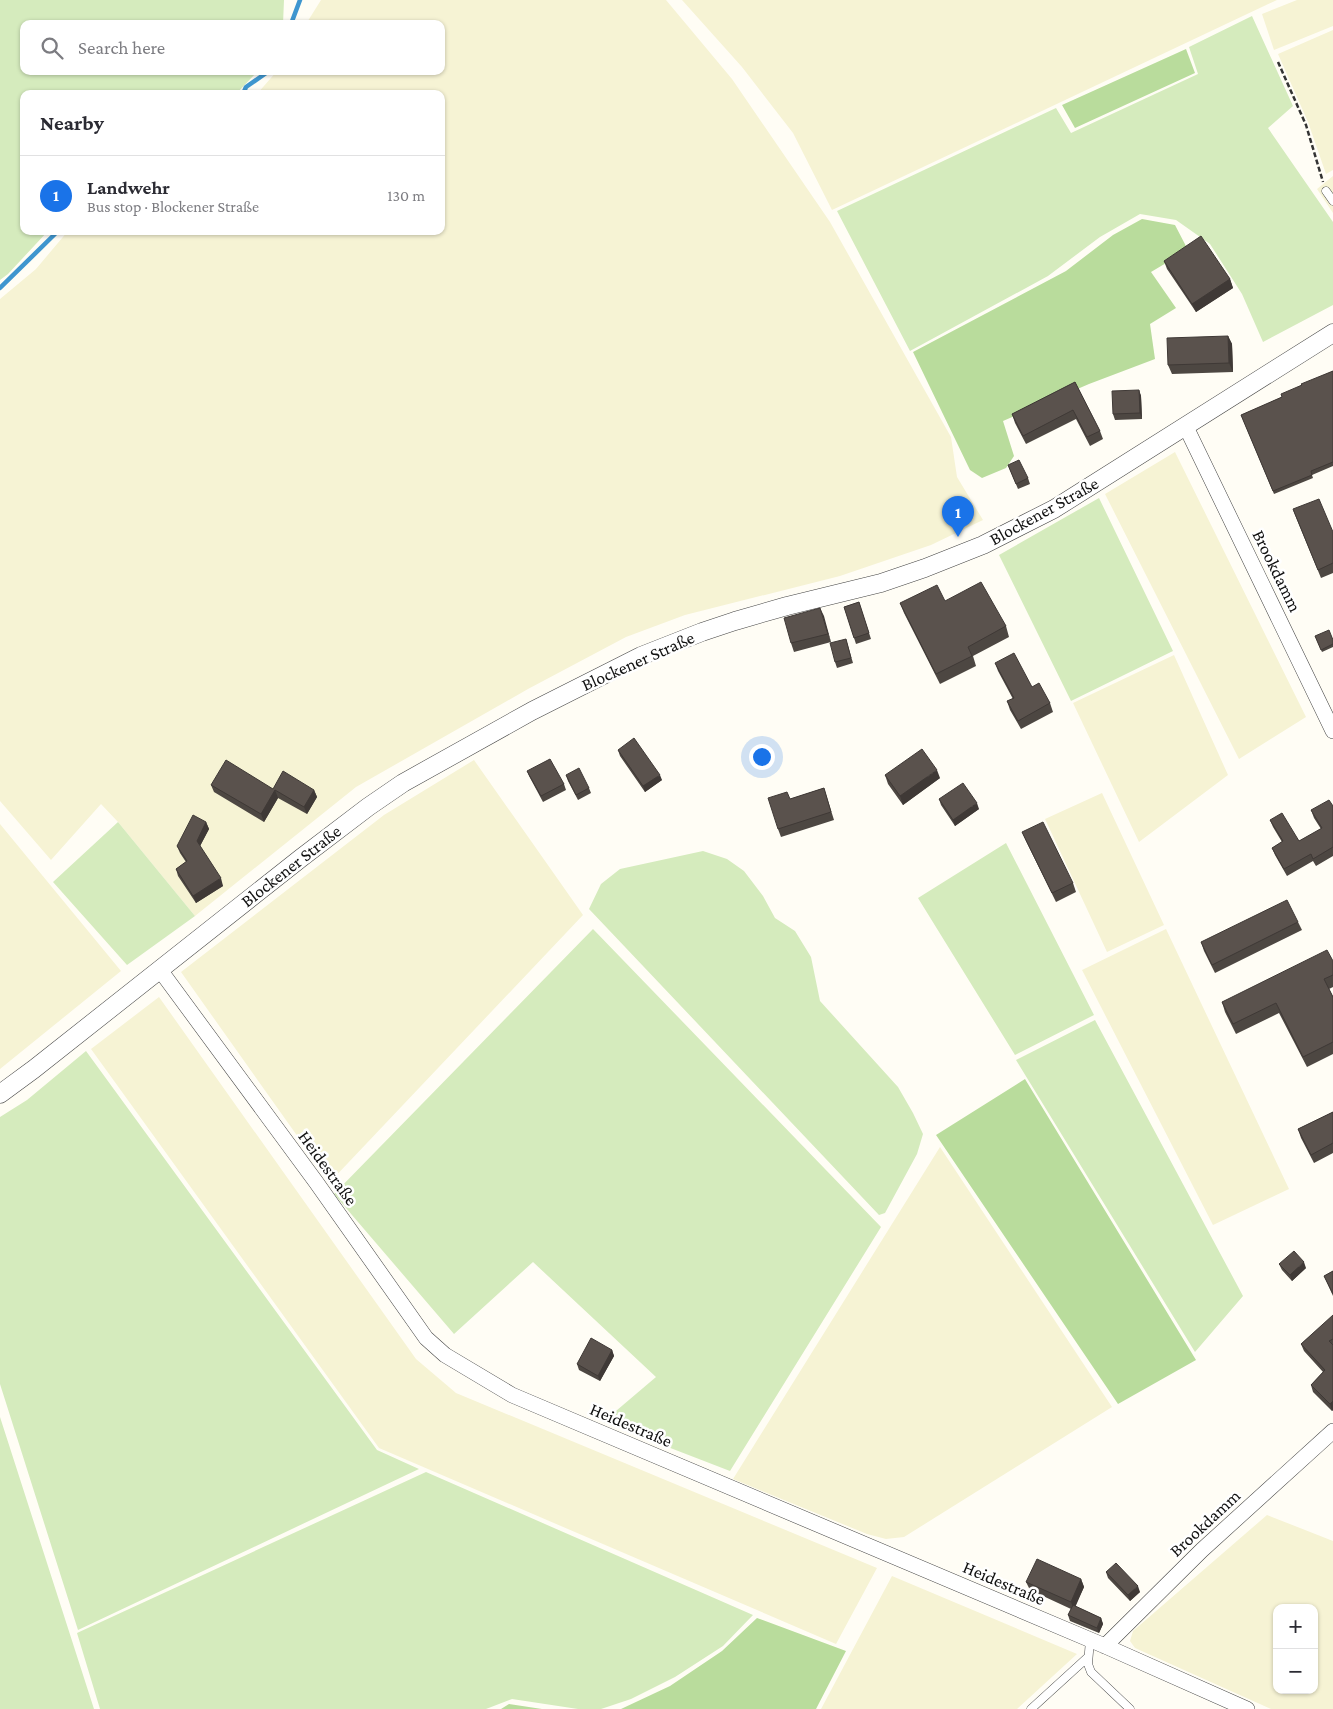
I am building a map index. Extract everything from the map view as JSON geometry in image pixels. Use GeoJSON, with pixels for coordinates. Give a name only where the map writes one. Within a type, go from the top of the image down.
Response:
{"type":"FeatureCollection","features":[{"type":"Feature","properties":{"kind":"street","name":"Blockener Straße"},"geometry":{"type":"LineString","coordinates":[[0,1094],[368,806],[402,783],[532,711],[641,656],[702,632],[787,606],[881,583],[966,552],[1054,509],[1186,427],[1230,396],[1333,333]]}},
{"type":"Feature","properties":{"kind":"street","name":"Brookdamm"},"geometry":{"type":"LineString","coordinates":[[1186,427],[1333,731]]}},
{"type":"Feature","properties":{"kind":"street","name":"Heidestraße"},"geometry":{"type":"LineString","coordinates":[[160,970],[316,1182],[426,1338],[446,1356],[512,1395],[1105,1646],[1247,1709]]}},
{"type":"Feature","properties":{"kind":"street","name":"Brookdamm"},"geometry":{"type":"LineString","coordinates":[[1105,1646],[1202,1550],[1333,1431]]}},
{"type":"Feature","properties":{"kind":"lane"},"geometry":{"type":"LineString","coordinates":[[1326,191],[1333,201]]}},
{"type":"Feature","properties":{"kind":"lane"},"geometry":{"type":"LineString","coordinates":[[1090,1640],[1088,1664],[1091,1672],[1130,1709]]}},
{"type":"Feature","properties":{"kind":"lane"},"geometry":{"type":"LineString","coordinates":[[1030,1709],[1088,1657]]}},
{"type":"Feature","properties":{"kind":"path"},"geometry":{"type":"LineString","coordinates":[[1278,62],[1306,125],[1326,191]]}},
{"type":"Feature","properties":{"kind":"shaded area"},"geometry":{"type":"Polygon","coordinates":[[[321,0],[666,0],[732,79],[830,222],[951,437],[957,477],[983,520],[931,545],[840,576],[685,615],[626,637],[528,689],[356,787],[195,916],[101,804],[51,860],[0,801],[0,299],[36,269],[65,235],[445,235],[445,90],[260,90],[274,75],[445,75],[445,20],[308,20],[321,0]]]}},
{"type":"Feature","properties":{"kind":"shaded area"},"geometry":{"type":"Polygon","coordinates":[[[682,0],[1277,0],[832,210],[793,133],[742,67],[682,0]]]}},
{"type":"Feature","properties":{"kind":"shaded area"},"geometry":{"type":"Polygon","coordinates":[[[1297,0],[1333,0],[1333,26],[1274,50],[1262,14],[1297,0]]]}},
{"type":"Feature","properties":{"kind":"shaded area"},"geometry":{"type":"Polygon","coordinates":[[[1333,30],[1333,170],[1326,174],[1308,122],[1278,54],[1333,30]]]}},
{"type":"Feature","properties":{"kind":"shaded area"},"geometry":{"type":"Polygon","coordinates":[[[1333,176],[1333,213],[1317,189],[1333,176]]]}},
{"type":"Feature","properties":{"kind":"shaded area"},"geometry":{"type":"Polygon","coordinates":[[[1175,452],[1306,717],[1239,759],[1105,494],[1175,452]]]}},
{"type":"Feature","properties":{"kind":"shaded area"},"geometry":{"type":"Polygon","coordinates":[[[1174,655],[1228,775],[1139,842],[1073,703],[1174,655]]]}},
{"type":"Feature","properties":{"kind":"shaded area"},"geometry":{"type":"Polygon","coordinates":[[[474,760],[583,915],[330,1182],[181,972],[384,815],[474,760]]]}},
{"type":"Feature","properties":{"kind":"shaded area"},"geometry":{"type":"Polygon","coordinates":[[[1102,793],[1164,925],[1107,952],[1045,819],[1102,793]]]}},
{"type":"Feature","properties":{"kind":"shaded area"},"geometry":{"type":"Polygon","coordinates":[[[0,824],[121,971],[0,1069],[0,824]]]}},
{"type":"Feature","properties":{"kind":"shaded area"},"geometry":{"type":"Polygon","coordinates":[[[1166,929],[1289,1189],[1213,1225],[1082,970],[1166,929]]]}},
{"type":"Feature","properties":{"kind":"shaded area"},"geometry":{"type":"Polygon","coordinates":[[[159,997],[416,1359],[456,1393],[877,1568],[836,1644],[379,1448],[91,1049],[159,997]]]}},
{"type":"Feature","properties":{"kind":"shaded area"},"geometry":{"type":"Polygon","coordinates":[[[940,1147],[1112,1407],[904,1537],[886,1539],[867,1534],[733,1479],[940,1147]]]}},
{"type":"Feature","properties":{"kind":"shaded area"},"geometry":{"type":"Polygon","coordinates":[[[1267,1515],[1333,1541],[1333,1709],[1271,1709],[1135,1648],[1130,1641],[1133,1631],[1267,1515]]]}},
{"type":"Feature","properties":{"kind":"shaded area"},"geometry":{"type":"Polygon","coordinates":[[[892,1576],[1077,1654],[1017,1709],[821,1709],[892,1576]]]}},
{"type":"Feature","properties":{"kind":"green space"},"geometry":{"type":"Polygon","coordinates":[[[0,0],[284,0],[283,20],[20,20],[20,75],[254,75],[240,90],[20,90],[20,235],[44,235],[0,280],[0,0]]]}},
{"type":"Feature","properties":{"kind":"green space"},"geometry":{"type":"Polygon","coordinates":[[[1252,16],[1293,106],[1268,128],[1333,222],[1333,305],[1263,342],[1242,294],[1210,244],[1176,220],[1140,214],[1100,237],[1048,276],[910,351],[837,211],[1056,108],[1071,133],[1198,74],[1189,47],[1252,16]]]}},
{"type":"Feature","properties":{"kind":"green space"},"geometry":{"type":"Polygon","coordinates":[[[1186,49],[1195,73],[1075,128],[1062,105],[1186,49]]]}},
{"type":"Feature","properties":{"kind":"green space"},"geometry":{"type":"Polygon","coordinates":[[[1142,219],[1175,225],[1188,250],[1151,272],[1176,308],[1150,324],[1155,359],[1089,384],[1003,421],[1014,456],[1006,468],[982,478],[970,470],[913,352],[1066,271],[1113,235],[1142,219]]]}},
{"type":"Feature","properties":{"kind":"green space"},"geometry":{"type":"Polygon","coordinates":[[[1099,498],[1173,651],[1071,701],[999,555],[1099,498]]]}},
{"type":"Feature","properties":{"kind":"green space"},"geometry":{"type":"Polygon","coordinates":[[[118,822],[195,916],[127,965],[53,882],[118,822]]]}},
{"type":"Feature","properties":{"kind":"green space"},"geometry":{"type":"Polygon","coordinates":[[[1006,843],[1094,1015],[1015,1055],[918,898],[1006,843]]]}},
{"type":"Feature","properties":{"kind":"green space"},"geometry":{"type":"Polygon","coordinates":[[[703,851],[727,859],[744,871],[763,896],[775,918],[795,931],[811,957],[820,1001],[898,1087],[913,1113],[923,1134],[917,1154],[885,1213],[879,1215],[589,909],[601,884],[620,869],[703,851]]]}},
{"type":"Feature","properties":{"kind":"green space"},"geometry":{"type":"Polygon","coordinates":[[[593,929],[881,1227],[730,1471],[603,1422],[656,1377],[533,1262],[454,1334],[334,1194],[593,929]]]}},
{"type":"Feature","properties":{"kind":"green space"},"geometry":{"type":"Polygon","coordinates":[[[1095,1020],[1243,1296],[1195,1352],[1016,1060],[1095,1020]]]}},
{"type":"Feature","properties":{"kind":"green space"},"geometry":{"type":"Polygon","coordinates":[[[86,1051],[377,1450],[419,1469],[78,1630],[0,1384],[0,1117],[27,1100],[86,1051]]]}},
{"type":"Feature","properties":{"kind":"green space"},"geometry":{"type":"Polygon","coordinates":[[[1025,1079],[1196,1360],[1118,1404],[936,1135],[1025,1079]]]}},
{"type":"Feature","properties":{"kind":"green space"},"geometry":{"type":"Polygon","coordinates":[[[0,1417],[94,1709],[0,1709],[0,1417]]]}},
{"type":"Feature","properties":{"kind":"green space"},"geometry":{"type":"Polygon","coordinates":[[[426,1472],[753,1615],[723,1646],[675,1677],[631,1699],[601,1709],[578,1709],[512,1699],[486,1709],[100,1709],[77,1633],[426,1472]]]}},
{"type":"Feature","properties":{"kind":"green space"},"geometry":{"type":"Polygon","coordinates":[[[757,1618],[846,1651],[816,1709],[621,1709],[670,1686],[722,1651],[757,1618]]]}},
{"type":"Feature","properties":{"kind":"green space"},"geometry":{"type":"Polygon","coordinates":[[[509,1704],[542,1709],[501,1709],[509,1704]]]}},
{"type":"Feature","properties":{"kind":"building"},"geometry":{"type":"Polygon","coordinates":[[[1201,236],[1230,279],[1192,304],[1164,261],[1201,236]]]}},
{"type":"Feature","properties":{"kind":"building"},"geometry":{"type":"Polygon","coordinates":[[[1228,336],[1229,363],[1168,365],[1167,338],[1228,336]]]}},
{"type":"Feature","properties":{"kind":"building"},"geometry":{"type":"Polygon","coordinates":[[[1333,371],[1333,462],[1311,471],[1312,475],[1273,491],[1241,415],[1282,397],[1281,394],[1301,384],[1333,371]]]}},
{"type":"Feature","properties":{"kind":"building"},"geometry":{"type":"Polygon","coordinates":[[[1075,382],[1100,431],[1087,437],[1073,410],[1023,436],[1012,414],[1075,382]]]}},
{"type":"Feature","properties":{"kind":"building"},"geometry":{"type":"Polygon","coordinates":[[[1139,390],[1140,413],[1113,414],[1112,391],[1139,390]]]}},
{"type":"Feature","properties":{"kind":"building"},"geometry":{"type":"Polygon","coordinates":[[[1019,460],[1028,478],[1016,484],[1008,465],[1019,460]]]}},
{"type":"Feature","properties":{"kind":"building"},"geometry":{"type":"Polygon","coordinates":[[[1319,499],[1333,532],[1333,563],[1318,570],[1293,509],[1319,499]]]}},
{"type":"Feature","properties":{"kind":"building"},"geometry":{"type":"Polygon","coordinates":[[[981,582],[1006,626],[968,647],[972,656],[936,674],[900,603],[937,585],[945,601],[981,582]]]}},
{"type":"Feature","properties":{"kind":"building"},"geometry":{"type":"Polygon","coordinates":[[[859,602],[869,633],[854,638],[844,607],[859,602]]]}},
{"type":"Feature","properties":{"kind":"building"},"geometry":{"type":"Polygon","coordinates":[[[820,608],[828,634],[791,643],[784,618],[820,608]]]}},
{"type":"Feature","properties":{"kind":"building"},"geometry":{"type":"Polygon","coordinates":[[[1329,630],[1333,644],[1321,650],[1315,636],[1329,630]]]}},
{"type":"Feature","properties":{"kind":"building"},"geometry":{"type":"Polygon","coordinates":[[[846,639],[851,658],[835,662],[830,643],[846,639]]]}},
{"type":"Feature","properties":{"kind":"building"},"geometry":{"type":"Polygon","coordinates":[[[1014,653],[1032,687],[1039,683],[1050,703],[1018,721],[1007,701],[1014,698],[995,663],[1014,653]]]}},
{"type":"Feature","properties":{"kind":"building"},"geometry":{"type":"Polygon","coordinates":[[[634,738],[660,775],[643,786],[618,750],[634,738]]]}},
{"type":"Feature","properties":{"kind":"building"},"geometry":{"type":"Polygon","coordinates":[[[922,749],[937,770],[900,796],[885,775],[922,749]]]}},
{"type":"Feature","properties":{"kind":"building"},"geometry":{"type":"Polygon","coordinates":[[[550,759],[564,784],[541,796],[527,771],[550,759]]]}},
{"type":"Feature","properties":{"kind":"building"},"geometry":{"type":"Polygon","coordinates":[[[226,760],[273,789],[283,771],[314,790],[304,807],[275,790],[261,814],[211,785],[226,760]]]}},
{"type":"Feature","properties":{"kind":"building"},"geometry":{"type":"Polygon","coordinates":[[[579,768],[589,788],[576,795],[566,775],[579,768]]]}},
{"type":"Feature","properties":{"kind":"building"},"geometry":{"type":"Polygon","coordinates":[[[963,783],[977,803],[953,820],[939,799],[963,783]]]}},
{"type":"Feature","properties":{"kind":"building"},"geometry":{"type":"Polygon","coordinates":[[[824,788],[831,812],[778,829],[768,798],[787,792],[790,799],[824,788]]]}},
{"type":"Feature","properties":{"kind":"building"},"geometry":{"type":"Polygon","coordinates":[[[1329,800],[1333,806],[1333,847],[1313,859],[1311,854],[1284,869],[1272,848],[1283,841],[1270,820],[1282,813],[1299,841],[1322,828],[1311,810],[1329,800]]]}},
{"type":"Feature","properties":{"kind":"building"},"geometry":{"type":"Polygon","coordinates":[[[193,815],[206,822],[197,841],[221,878],[193,896],[176,869],[187,861],[177,846],[193,815]]]}},
{"type":"Feature","properties":{"kind":"building"},"geometry":{"type":"Polygon","coordinates":[[[1043,822],[1073,883],[1052,893],[1022,832],[1043,822]]]}},
{"type":"Feature","properties":{"kind":"building"},"geometry":{"type":"Polygon","coordinates":[[[1287,900],[1298,922],[1212,965],[1201,942],[1287,900]]]}},
{"type":"Feature","properties":{"kind":"building"},"geometry":{"type":"Polygon","coordinates":[[[1327,950],[1333,961],[1333,975],[1324,979],[1333,997],[1333,1042],[1303,1057],[1276,1003],[1233,1024],[1222,1002],[1327,950]]]}},
{"type":"Feature","properties":{"kind":"building"},"geometry":{"type":"Polygon","coordinates":[[[1333,1112],[1333,1143],[1311,1155],[1298,1129],[1333,1112]]]}},
{"type":"Feature","properties":{"kind":"building"},"geometry":{"type":"Polygon","coordinates":[[[1294,1251],[1304,1262],[1290,1275],[1279,1264],[1294,1251]]]}},
{"type":"Feature","properties":{"kind":"building"},"geometry":{"type":"Polygon","coordinates":[[[1333,1271],[1333,1294],[1324,1276],[1333,1271]]]}},
{"type":"Feature","properties":{"kind":"building"},"geometry":{"type":"Polygon","coordinates":[[[1333,1315],[1333,1339],[1329,1341],[1333,1345],[1333,1401],[1330,1404],[1311,1385],[1325,1370],[1301,1344],[1333,1315]]]}},
{"type":"Feature","properties":{"kind":"building"},"geometry":{"type":"Polygon","coordinates":[[[591,1338],[612,1350],[598,1376],[577,1364],[591,1338]]]}},
{"type":"Feature","properties":{"kind":"building"},"geometry":{"type":"Polygon","coordinates":[[[1037,1559],[1081,1579],[1071,1602],[1026,1582],[1037,1559]]]}},
{"type":"Feature","properties":{"kind":"building"},"geometry":{"type":"Polygon","coordinates":[[[1116,1563],[1138,1586],[1128,1595],[1106,1572],[1116,1563]]]}},
{"type":"Feature","properties":{"kind":"building"},"geometry":{"type":"Polygon","coordinates":[[[1073,1605],[1101,1618],[1097,1628],[1068,1615],[1073,1605]]]}},
{"type":"Feature","properties":{"kind":"waterway"},"geometry":{"type":"LineString","coordinates":[[292,20],[300,0]]}},
{"type":"Feature","properties":{"kind":"waterway"},"geometry":{"type":"LineString","coordinates":[[245,90],[246,87],[263,75]]}},
{"type":"Feature","properties":{"kind":"waterway"},"geometry":{"type":"LineString","coordinates":[[0,288],[54,235]]}},
{"type":"Feature","properties":{"kind":"place","name":"Landwehr"},"geometry":{"type":"Point","coordinates":[958,537]}}]}
